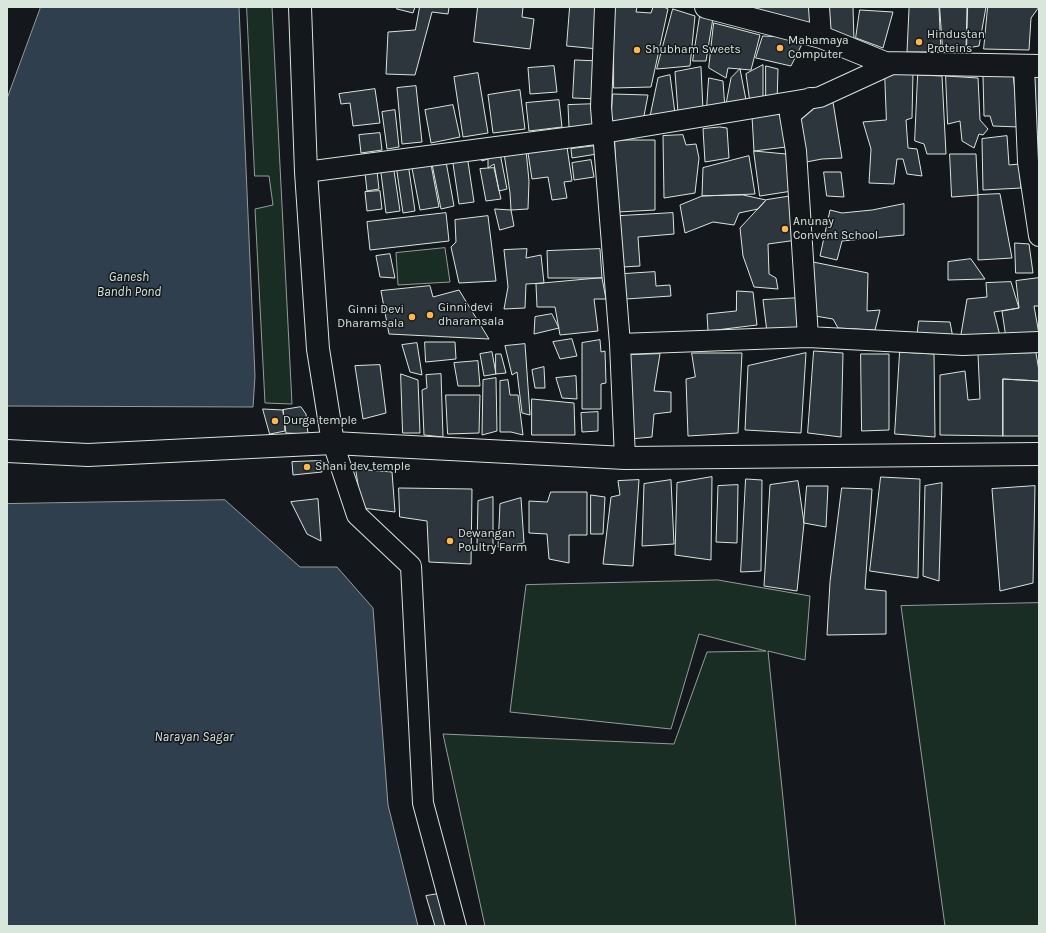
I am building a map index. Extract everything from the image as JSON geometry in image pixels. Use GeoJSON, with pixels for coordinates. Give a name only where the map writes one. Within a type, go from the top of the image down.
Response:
{"type":"FeatureCollection","features":[{"type":"Feature","properties":{"kind":"main road"},"geometry":{"type":"LineString","coordinates":[[300,7],[306,172],[318,349],[333,443]]}},
{"type":"Feature","properties":{"kind":"main road"},"geometry":{"type":"LineString","coordinates":[[706,7],[821,37],[885,63],[1032,66]]}},
{"type":"Feature","properties":{"kind":"main road"},"geometry":{"type":"LineString","coordinates":[[7,451],[88,455],[333,443],[625,458],[1039,454]]}},
{"type":"Feature","properties":{"kind":"street"},"geometry":{"type":"LineString","coordinates":[[605,7],[601,107],[620,344],[625,458]]}},
{"type":"Feature","properties":{"kind":"street"},"geometry":{"type":"LineString","coordinates":[[819,7],[821,37]]}},
{"type":"Feature","properties":{"kind":"street"},"geometry":{"type":"LineString","coordinates":[[306,172],[603,133],[820,97],[894,63]]}},
{"type":"Feature","properties":{"kind":"street"},"geometry":{"type":"LineString","coordinates":[[1032,66],[1028,162],[1039,236]]}},
{"type":"Feature","properties":{"kind":"street"},"geometry":{"type":"LineString","coordinates":[[808,337],[796,151],[790,115],[810,98]]}},
{"type":"Feature","properties":{"kind":"street"},"geometry":{"type":"LineString","coordinates":[[620,344],[808,337],[963,345],[1039,342]]}},
{"type":"Feature","properties":{"kind":"street"},"geometry":{"type":"LineString","coordinates":[[333,443],[357,515],[411,566],[423,802],[456,926]]}},
{"type":"Feature","properties":{"kind":"green space"},"geometry":{"type":"Polygon","coordinates":[[[247,7],[272,7],[292,404],[265,403],[255,209],[273,205],[269,176],[255,176],[247,7]]]}},
{"type":"Feature","properties":{"kind":"green space"},"geometry":{"type":"Polygon","coordinates":[[[445,248],[450,282],[398,285],[396,253],[445,248]]]}},
{"type":"Feature","properties":{"kind":"green space"},"geometry":{"type":"Polygon","coordinates":[[[718,580],[810,596],[805,660],[768,651],[796,926],[485,926],[443,734],[674,744],[707,652],[766,651],[699,634],[671,729],[510,712],[526,585],[718,580]]]}},
{"type":"Feature","properties":{"kind":"green space"},"geometry":{"type":"Polygon","coordinates":[[[1039,603],[1039,926],[945,926],[901,606],[1039,603]]]}},
{"type":"Feature","properties":{"kind":"water","name":"Ganesh Bandh Pond"},"geometry":{"type":"Polygon","coordinates":[[[41,7],[239,7],[255,376],[253,407],[7,406],[7,99],[41,7]]]}},
{"type":"Feature","properties":{"kind":"water","name":"Narayan Sagar"},"geometry":{"type":"Polygon","coordinates":[[[225,500],[300,567],[337,567],[373,608],[388,805],[418,926],[7,926],[7,504],[225,500]]]}},
{"type":"Feature","properties":{"kind":"building"},"geometry":{"type":"Polygon","coordinates":[[[398,7],[415,7],[413,13],[397,9],[398,7]]]}},
{"type":"Feature","properties":{"kind":"building"},"geometry":{"type":"Polygon","coordinates":[[[420,7],[449,7],[448,14],[432,12],[415,75],[386,74],[388,32],[415,30],[420,7]]]}},
{"type":"Feature","properties":{"kind":"building"},"geometry":{"type":"Polygon","coordinates":[[[478,7],[523,7],[522,17],[534,19],[530,49],[474,42],[478,7]]]}},
{"type":"Feature","properties":{"kind":"building"},"geometry":{"type":"Polygon","coordinates":[[[570,7],[602,7],[598,49],[567,46],[570,7]]]}},
{"type":"Feature","properties":{"kind":"building","name":"Shubham Sweets"},"geometry":{"type":"Polygon","coordinates":[[[614,7],[637,7],[636,12],[651,13],[653,7],[664,7],[668,9],[651,87],[614,88],[614,7]]]}},
{"type":"Feature","properties":{"kind":"building"},"geometry":{"type":"Polygon","coordinates":[[[740,7],[813,7],[814,23],[790,21],[740,7]]]}},
{"type":"Feature","properties":{"kind":"building"},"geometry":{"type":"Polygon","coordinates":[[[824,7],[853,7],[854,41],[826,31],[824,7]]]}},
{"type":"Feature","properties":{"kind":"building"},"geometry":{"type":"Polygon","coordinates":[[[911,7],[939,7],[941,52],[907,52],[909,9],[911,7]]]}},
{"type":"Feature","properties":{"kind":"building"},"geometry":{"type":"Polygon","coordinates":[[[940,7],[967,7],[966,49],[943,49],[940,7]]]}},
{"type":"Feature","properties":{"kind":"building"},"geometry":{"type":"Polygon","coordinates":[[[968,7],[986,7],[979,46],[967,48],[968,7]]]}},
{"type":"Feature","properties":{"kind":"building"},"geometry":{"type":"Polygon","coordinates":[[[988,7],[1039,7],[1031,18],[1029,50],[984,49],[988,7]]]}},
{"type":"Feature","properties":{"kind":"building"},"geometry":{"type":"Polygon","coordinates":[[[673,9],[695,16],[690,66],[657,69],[673,9]]]}},
{"type":"Feature","properties":{"kind":"building"},"geometry":{"type":"Polygon","coordinates":[[[860,10],[893,12],[883,48],[856,38],[860,10]]]}},
{"type":"Feature","properties":{"kind":"building"},"geometry":{"type":"Polygon","coordinates":[[[700,16],[713,18],[706,61],[693,61],[700,16]]]}},
{"type":"Feature","properties":{"kind":"building"},"geometry":{"type":"Polygon","coordinates":[[[714,23],[760,35],[751,70],[728,68],[726,78],[709,68],[714,23]]]}},
{"type":"Feature","properties":{"kind":"building","name":"Mahamaya Computer"},"geometry":{"type":"Polygon","coordinates":[[[763,36],[805,38],[791,66],[756,58],[763,36]]]}},
{"type":"Feature","properties":{"kind":"building"},"geometry":{"type":"Polygon","coordinates":[[[575,60],[600,61],[599,99],[573,98],[575,60]]]}},
{"type":"Feature","properties":{"kind":"building"},"geometry":{"type":"Polygon","coordinates":[[[763,65],[763,100],[750,103],[746,74],[763,65]]]}},
{"type":"Feature","properties":{"kind":"building"},"geometry":{"type":"Polygon","coordinates":[[[554,66],[557,92],[530,94],[528,68],[554,66]]]}},
{"type":"Feature","properties":{"kind":"building"},"geometry":{"type":"Polygon","coordinates":[[[766,66],[778,69],[777,104],[766,98],[766,66]]]}},
{"type":"Feature","properties":{"kind":"building"},"geometry":{"type":"Polygon","coordinates":[[[701,67],[703,110],[678,113],[675,72],[701,67]]]}},
{"type":"Feature","properties":{"kind":"building"},"geometry":{"type":"Polygon","coordinates":[[[740,69],[747,105],[725,109],[731,78],[740,69]]]}},
{"type":"Feature","properties":{"kind":"building"},"geometry":{"type":"Polygon","coordinates":[[[478,73],[488,133],[463,137],[454,77],[478,73]]]}},
{"type":"Feature","properties":{"kind":"building"},"geometry":{"type":"Polygon","coordinates":[[[885,73],[913,73],[912,118],[906,120],[908,148],[917,149],[922,176],[907,174],[903,159],[897,159],[894,184],[869,183],[871,149],[863,122],[886,120],[885,73]]]}},
{"type":"Feature","properties":{"kind":"building"},"geometry":{"type":"Polygon","coordinates":[[[1013,74],[1019,127],[993,126],[990,116],[984,116],[983,76],[1013,74]]]}},
{"type":"Feature","properties":{"kind":"building"},"geometry":{"type":"Polygon","coordinates":[[[1031,74],[1039,75],[1039,132],[1032,133],[1031,74]]]}},
{"type":"Feature","properties":{"kind":"building"},"geometry":{"type":"Polygon","coordinates":[[[670,75],[675,113],[649,121],[658,78],[670,75]]]}},
{"type":"Feature","properties":{"kind":"building"},"geometry":{"type":"Polygon","coordinates":[[[918,75],[942,76],[946,154],[927,154],[924,144],[915,141],[918,75]]]}},
{"type":"Feature","properties":{"kind":"building"},"geometry":{"type":"Polygon","coordinates":[[[946,76],[978,78],[980,120],[988,129],[983,135],[979,134],[974,148],[962,141],[960,121],[948,124],[946,76]]]}},
{"type":"Feature","properties":{"kind":"building"},"geometry":{"type":"Polygon","coordinates":[[[709,78],[723,81],[725,109],[707,108],[709,78]]]}},
{"type":"Feature","properties":{"kind":"building"},"geometry":{"type":"Polygon","coordinates":[[[416,86],[422,142],[402,144],[397,88],[416,86]]]}},
{"type":"Feature","properties":{"kind":"building"},"geometry":{"type":"Polygon","coordinates":[[[375,89],[380,123],[353,126],[350,103],[341,104],[339,94],[375,89]]]}},
{"type":"Feature","properties":{"kind":"building"},"geometry":{"type":"Polygon","coordinates":[[[520,90],[525,129],[493,133],[488,95],[520,90]]]}},
{"type":"Feature","properties":{"kind":"building"},"geometry":{"type":"Polygon","coordinates":[[[613,94],[648,95],[642,126],[611,126],[613,94]]]}},
{"type":"Feature","properties":{"kind":"building"},"geometry":{"type":"Polygon","coordinates":[[[559,100],[562,127],[529,131],[526,103],[559,100]]]}},
{"type":"Feature","properties":{"kind":"building"},"geometry":{"type":"Polygon","coordinates":[[[833,102],[842,158],[822,159],[801,163],[795,118],[816,105],[833,102]]]}},
{"type":"Feature","properties":{"kind":"building"},"geometry":{"type":"Polygon","coordinates":[[[597,104],[598,126],[569,127],[568,105],[597,104]]]}},
{"type":"Feature","properties":{"kind":"building"},"geometry":{"type":"Polygon","coordinates":[[[453,105],[460,137],[431,143],[425,110],[453,105]]]}},
{"type":"Feature","properties":{"kind":"building"},"geometry":{"type":"Polygon","coordinates":[[[395,110],[399,147],[387,149],[382,112],[395,110]]]}},
{"type":"Feature","properties":{"kind":"building"},"geometry":{"type":"Polygon","coordinates":[[[783,112],[786,147],[754,151],[752,116],[783,112]]]}},
{"type":"Feature","properties":{"kind":"building"},"geometry":{"type":"Polygon","coordinates":[[[720,127],[727,128],[729,158],[705,162],[703,129],[720,127]]]}},
{"type":"Feature","properties":{"kind":"building"},"geometry":{"type":"Polygon","coordinates":[[[380,133],[382,150],[361,153],[359,135],[380,133]]]}},
{"type":"Feature","properties":{"kind":"building"},"geometry":{"type":"Polygon","coordinates":[[[683,135],[686,145],[696,144],[699,158],[695,193],[664,198],[663,136],[683,135]]]}},
{"type":"Feature","properties":{"kind":"building"},"geometry":{"type":"Polygon","coordinates":[[[1007,136],[1009,165],[1019,164],[1021,188],[983,190],[982,139],[1007,136]]]}},
{"type":"Feature","properties":{"kind":"building"},"geometry":{"type":"Polygon","coordinates":[[[615,140],[655,140],[655,210],[618,212],[615,140]]]}},
{"type":"Feature","properties":{"kind":"building"},"geometry":{"type":"Polygon","coordinates":[[[595,146],[597,154],[572,158],[571,149],[595,146]]]}},
{"type":"Feature","properties":{"kind":"building"},"geometry":{"type":"Polygon","coordinates":[[[567,147],[572,181],[564,182],[567,198],[552,200],[548,177],[532,179],[528,153],[567,147]]]}},
{"type":"Feature","properties":{"kind":"building"},"geometry":{"type":"Polygon","coordinates":[[[526,150],[529,181],[528,209],[511,210],[504,153],[526,150]]]}},
{"type":"Feature","properties":{"kind":"building"},"geometry":{"type":"Polygon","coordinates":[[[754,151],[786,154],[792,191],[760,196],[754,151]]]}},
{"type":"Feature","properties":{"kind":"building"},"geometry":{"type":"Polygon","coordinates":[[[500,153],[507,189],[499,191],[494,164],[488,168],[488,159],[482,161],[479,156],[500,153]]]}},
{"type":"Feature","properties":{"kind":"building"},"geometry":{"type":"Polygon","coordinates":[[[950,154],[976,154],[978,195],[952,197],[950,154]]]}},
{"type":"Feature","properties":{"kind":"building"},"geometry":{"type":"Polygon","coordinates":[[[467,155],[474,202],[459,204],[452,157],[467,155]]]}},
{"type":"Feature","properties":{"kind":"building"},"geometry":{"type":"Polygon","coordinates":[[[445,156],[454,206],[441,209],[431,159],[445,156]]]}},
{"type":"Feature","properties":{"kind":"building"},"geometry":{"type":"Polygon","coordinates":[[[749,156],[755,194],[702,196],[703,168],[749,156]]]}},
{"type":"Feature","properties":{"kind":"building"},"geometry":{"type":"Polygon","coordinates":[[[430,159],[439,207],[420,210],[411,163],[430,159]]]}},
{"type":"Feature","properties":{"kind":"building"},"geometry":{"type":"Polygon","coordinates":[[[591,160],[594,177],[574,180],[572,163],[591,160]]]}},
{"type":"Feature","properties":{"kind":"building"},"geometry":{"type":"Polygon","coordinates":[[[408,163],[415,211],[403,213],[396,165],[408,163]]]}},
{"type":"Feature","properties":{"kind":"building"},"geometry":{"type":"Polygon","coordinates":[[[393,164],[400,211],[386,213],[380,165],[393,164]]]}},
{"type":"Feature","properties":{"kind":"building"},"geometry":{"type":"Polygon","coordinates":[[[494,168],[501,199],[486,201],[480,169],[494,168]]]}},
{"type":"Feature","properties":{"kind":"building"},"geometry":{"type":"Polygon","coordinates":[[[377,171],[379,189],[367,191],[365,173],[377,171]]]}},
{"type":"Feature","properties":{"kind":"building"},"geometry":{"type":"Polygon","coordinates":[[[824,172],[841,172],[844,197],[827,196],[824,172]]]}},
{"type":"Feature","properties":{"kind":"building"},"geometry":{"type":"Polygon","coordinates":[[[380,191],[382,209],[367,211],[365,192],[380,191]]]}},
{"type":"Feature","properties":{"kind":"building"},"geometry":{"type":"Polygon","coordinates":[[[1000,194],[1012,258],[978,260],[978,195],[1000,194]]]}},
{"type":"Feature","properties":{"kind":"building"},"geometry":{"type":"Polygon","coordinates":[[[743,195],[766,200],[758,209],[739,213],[734,225],[713,222],[685,233],[680,205],[702,196],[743,195]]]}},
{"type":"Feature","properties":{"kind":"building"},"geometry":{"type":"Polygon","coordinates":[[[792,196],[797,240],[768,244],[769,274],[776,278],[778,289],[754,287],[743,256],[740,228],[766,200],[792,196]]]}},
{"type":"Feature","properties":{"kind":"building"},"geometry":{"type":"Polygon","coordinates":[[[904,204],[904,235],[842,241],[837,260],[820,256],[830,210],[842,213],[872,210],[904,204]]]}},
{"type":"Feature","properties":{"kind":"building"},"geometry":{"type":"Polygon","coordinates":[[[495,209],[511,210],[514,226],[500,230],[495,209]]]}},
{"type":"Feature","properties":{"kind":"building"},"geometry":{"type":"Polygon","coordinates":[[[446,213],[449,241],[370,250],[367,222],[446,213]]]}},
{"type":"Feature","properties":{"kind":"building"},"geometry":{"type":"Polygon","coordinates":[[[673,213],[674,234],[638,237],[640,266],[623,267],[620,216],[673,213]]]}},
{"type":"Feature","properties":{"kind":"building"},"geometry":{"type":"Polygon","coordinates":[[[488,216],[496,281],[459,283],[451,247],[456,242],[455,220],[488,216]]]}},
{"type":"Feature","properties":{"kind":"building"},"geometry":{"type":"Polygon","coordinates":[[[1015,243],[1029,244],[1033,273],[1016,273],[1015,243]]]}},
{"type":"Feature","properties":{"kind":"building"},"geometry":{"type":"Polygon","coordinates":[[[527,249],[526,258],[541,255],[544,283],[526,284],[525,308],[504,309],[508,287],[504,250],[527,249]]]}},
{"type":"Feature","properties":{"kind":"building"},"geometry":{"type":"Polygon","coordinates":[[[600,249],[602,278],[548,278],[547,251],[600,249]]]}},
{"type":"Feature","properties":{"kind":"building"},"geometry":{"type":"Polygon","coordinates":[[[390,254],[395,278],[380,277],[376,256],[390,254]]]}},
{"type":"Feature","properties":{"kind":"building"},"geometry":{"type":"Polygon","coordinates":[[[971,259],[985,279],[948,280],[948,262],[971,259]]]}},
{"type":"Feature","properties":{"kind":"building"},"geometry":{"type":"Polygon","coordinates":[[[813,262],[868,273],[867,311],[880,310],[875,330],[838,328],[833,319],[815,316],[813,262]]]}},
{"type":"Feature","properties":{"kind":"building"},"geometry":{"type":"Polygon","coordinates":[[[655,272],[656,286],[670,285],[671,296],[626,299],[624,274],[655,272]]]}},
{"type":"Feature","properties":{"kind":"building"},"geometry":{"type":"Polygon","coordinates":[[[602,278],[606,299],[594,299],[598,331],[560,335],[555,307],[537,307],[536,284],[602,278]]]}},
{"type":"Feature","properties":{"kind":"building"},"geometry":{"type":"Polygon","coordinates":[[[1039,278],[1039,306],[1034,306],[1039,334],[1006,338],[1002,311],[1019,308],[1016,281],[1039,278]]]}},
{"type":"Feature","properties":{"kind":"building"},"geometry":{"type":"Polygon","coordinates":[[[1011,282],[1019,308],[994,312],[1002,344],[960,340],[967,299],[987,297],[986,283],[1011,282]]]}},
{"type":"Feature","properties":{"kind":"building","name":"Ginni devi dharamsala"},"geometry":{"type":"Polygon","coordinates":[[[430,286],[433,297],[459,290],[489,339],[389,334],[381,291],[430,286]]]}},
{"type":"Feature","properties":{"kind":"building"},"geometry":{"type":"Polygon","coordinates":[[[737,291],[753,292],[757,325],[708,331],[707,314],[736,311],[737,291]]]}},
{"type":"Feature","properties":{"kind":"building"},"geometry":{"type":"Polygon","coordinates":[[[800,298],[802,333],[767,332],[763,300],[800,298]]]}},
{"type":"Feature","properties":{"kind":"building"},"geometry":{"type":"Polygon","coordinates":[[[552,314],[559,328],[534,334],[535,317],[552,314]]]}},
{"type":"Feature","properties":{"kind":"building"},"geometry":{"type":"Polygon","coordinates":[[[919,321],[950,322],[953,338],[917,338],[919,321]]]}},
{"type":"Feature","properties":{"kind":"building"},"geometry":{"type":"Polygon","coordinates":[[[572,339],[577,356],[560,359],[553,342],[572,339]]]}},
{"type":"Feature","properties":{"kind":"building"},"geometry":{"type":"Polygon","coordinates":[[[600,340],[601,352],[605,351],[606,383],[601,384],[601,409],[582,409],[582,343],[600,340]]]}},
{"type":"Feature","properties":{"kind":"building"},"geometry":{"type":"Polygon","coordinates":[[[425,342],[455,342],[456,359],[426,362],[425,342]]]}},
{"type":"Feature","properties":{"kind":"building"},"geometry":{"type":"Polygon","coordinates":[[[417,343],[422,375],[410,372],[402,345],[417,343]]]}},
{"type":"Feature","properties":{"kind":"building"},"geometry":{"type":"Polygon","coordinates":[[[525,344],[530,415],[522,413],[517,372],[512,375],[505,346],[525,344]]]}},
{"type":"Feature","properties":{"kind":"building"},"geometry":{"type":"Polygon","coordinates":[[[814,351],[843,353],[841,437],[808,433],[814,351]]]}},
{"type":"Feature","properties":{"kind":"building"},"geometry":{"type":"Polygon","coordinates":[[[492,352],[496,374],[484,376],[480,354],[492,352]]]}},
{"type":"Feature","properties":{"kind":"building"},"geometry":{"type":"Polygon","coordinates":[[[900,352],[934,354],[935,437],[895,434],[900,352]]]}},
{"type":"Feature","properties":{"kind":"building"},"geometry":{"type":"Polygon","coordinates":[[[692,353],[742,353],[738,433],[688,436],[686,379],[695,377],[692,353]]]}},
{"type":"Feature","properties":{"kind":"building"},"geometry":{"type":"Polygon","coordinates":[[[806,353],[801,433],[745,430],[748,366],[806,353]]]}},
{"type":"Feature","properties":{"kind":"building"},"geometry":{"type":"Polygon","coordinates":[[[1036,353],[1039,381],[1003,379],[1003,436],[940,435],[940,375],[965,371],[968,400],[980,399],[978,354],[1036,353]]]}},
{"type":"Feature","properties":{"kind":"building"},"geometry":{"type":"Polygon","coordinates":[[[496,354],[501,354],[506,373],[496,374],[496,354]]]}},
{"type":"Feature","properties":{"kind":"building"},"geometry":{"type":"Polygon","coordinates":[[[660,354],[654,391],[671,392],[671,412],[654,414],[652,437],[630,439],[629,355],[660,354]]]}},
{"type":"Feature","properties":{"kind":"building"},"geometry":{"type":"Polygon","coordinates":[[[861,354],[889,354],[889,430],[862,431],[861,354]]]}},
{"type":"Feature","properties":{"kind":"building"},"geometry":{"type":"Polygon","coordinates":[[[478,361],[480,386],[458,386],[454,363],[478,361]]]}},
{"type":"Feature","properties":{"kind":"building"},"geometry":{"type":"Polygon","coordinates":[[[380,365],[386,413],[363,419],[355,366],[380,365]]]}},
{"type":"Feature","properties":{"kind":"building"},"geometry":{"type":"Polygon","coordinates":[[[544,367],[545,388],[535,388],[532,370],[544,367]]]}},
{"type":"Feature","properties":{"kind":"building"},"geometry":{"type":"Polygon","coordinates":[[[401,374],[418,380],[420,433],[403,433],[401,374]]]}},
{"type":"Feature","properties":{"kind":"building"},"geometry":{"type":"Polygon","coordinates":[[[441,374],[443,437],[424,435],[422,390],[427,388],[426,375],[441,374]]]}},
{"type":"Feature","properties":{"kind":"building"},"geometry":{"type":"Polygon","coordinates":[[[576,376],[577,399],[562,398],[556,378],[576,376]]]}},
{"type":"Feature","properties":{"kind":"building"},"geometry":{"type":"Polygon","coordinates":[[[496,378],[497,431],[482,435],[483,380],[496,378]]]}},
{"type":"Feature","properties":{"kind":"building"},"geometry":{"type":"Polygon","coordinates":[[[1003,379],[1039,381],[1039,436],[1003,436],[1003,379]]]}},
{"type":"Feature","properties":{"kind":"building"},"geometry":{"type":"Polygon","coordinates":[[[508,380],[510,395],[518,395],[523,435],[511,432],[500,432],[500,381],[508,380]]]}},
{"type":"Feature","properties":{"kind":"building"},"geometry":{"type":"Polygon","coordinates":[[[446,395],[480,395],[479,433],[448,434],[446,395]]]}},
{"type":"Feature","properties":{"kind":"building"},"geometry":{"type":"Polygon","coordinates":[[[532,399],[574,403],[575,435],[532,435],[532,399]]]}},
{"type":"Feature","properties":{"kind":"building"},"geometry":{"type":"Polygon","coordinates":[[[301,407],[306,414],[308,434],[286,433],[283,410],[301,407]]]}},
{"type":"Feature","properties":{"kind":"building","name":"Durga temple"},"geometry":{"type":"Polygon","coordinates":[[[263,409],[283,410],[285,431],[270,434],[263,409]]]}},
{"type":"Feature","properties":{"kind":"building"},"geometry":{"type":"Polygon","coordinates":[[[598,412],[598,431],[582,432],[581,413],[598,412]]]}},
{"type":"Feature","properties":{"kind":"building","name":"Shani dev temple"},"geometry":{"type":"Polygon","coordinates":[[[321,461],[322,472],[293,475],[292,462],[321,461]]]}},
{"type":"Feature","properties":{"kind":"building"},"geometry":{"type":"Polygon","coordinates":[[[356,469],[392,472],[395,512],[362,508],[356,469]]]}},
{"type":"Feature","properties":{"kind":"building"},"geometry":{"type":"Polygon","coordinates":[[[712,477],[711,560],[675,555],[677,483],[712,477]]]}},
{"type":"Feature","properties":{"kind":"building"},"geometry":{"type":"Polygon","coordinates":[[[881,477],[920,479],[918,578],[870,571],[881,477]]]}},
{"type":"Feature","properties":{"kind":"building"},"geometry":{"type":"Polygon","coordinates":[[[746,479],[762,480],[761,571],[741,572],[746,479]]]}},
{"type":"Feature","properties":{"kind":"building"},"geometry":{"type":"Polygon","coordinates":[[[639,480],[633,566],[603,564],[611,497],[620,495],[618,481],[639,480]]]}},
{"type":"Feature","properties":{"kind":"building"},"geometry":{"type":"Polygon","coordinates":[[[671,480],[674,544],[642,546],[644,484],[671,480]]]}},
{"type":"Feature","properties":{"kind":"building"},"geometry":{"type":"Polygon","coordinates":[[[798,481],[804,523],[797,591],[764,586],[770,485],[798,481]]]}},
{"type":"Feature","properties":{"kind":"building"},"geometry":{"type":"Polygon","coordinates":[[[942,483],[939,581],[923,576],[925,486],[942,483]]]}},
{"type":"Feature","properties":{"kind":"building"},"geometry":{"type":"Polygon","coordinates":[[[738,485],[737,543],[716,542],[718,486],[738,485]]]}},
{"type":"Feature","properties":{"kind":"building"},"geometry":{"type":"Polygon","coordinates":[[[807,486],[828,486],[826,527],[804,523],[807,486]]]}},
{"type":"Feature","properties":{"kind":"building"},"geometry":{"type":"Polygon","coordinates":[[[1035,486],[1033,583],[1000,591],[992,489],[1035,486]]]}},
{"type":"Feature","properties":{"kind":"building","name":"Dewangan Poultry Farm"},"geometry":{"type":"Polygon","coordinates":[[[399,488],[472,489],[471,564],[429,562],[427,521],[400,517],[399,488]]]}},
{"type":"Feature","properties":{"kind":"building"},"geometry":{"type":"Polygon","coordinates":[[[842,488],[872,489],[865,589],[886,591],[886,634],[827,635],[830,582],[842,488]]]}},
{"type":"Feature","properties":{"kind":"building"},"geometry":{"type":"Polygon","coordinates":[[[551,492],[587,492],[587,535],[569,535],[569,563],[549,559],[547,534],[529,533],[529,501],[547,502],[551,492]]]}},
{"type":"Feature","properties":{"kind":"building"},"geometry":{"type":"Polygon","coordinates":[[[591,495],[605,497],[603,534],[591,534],[591,495]]]}},
{"type":"Feature","properties":{"kind":"building"},"geometry":{"type":"Polygon","coordinates":[[[493,497],[493,545],[477,545],[478,501],[493,497]]]}},
{"type":"Feature","properties":{"kind":"building"},"geometry":{"type":"Polygon","coordinates":[[[521,498],[524,543],[498,547],[500,504],[521,498]]]}},
{"type":"Feature","properties":{"kind":"building"},"geometry":{"type":"Polygon","coordinates":[[[318,499],[321,541],[307,534],[291,502],[318,499]]]}},
{"type":"Feature","properties":{"kind":"building"},"geometry":{"type":"Polygon","coordinates":[[[438,894],[447,926],[435,926],[426,896],[438,894]]]}},
{"type":"Feature","properties":{"kind":"place","name":"Hindustan Proteins"},"geometry":{"type":"Point","coordinates":[919,42]}},
{"type":"Feature","properties":{"kind":"place","name":"Mahamaya Computer"},"geometry":{"type":"Point","coordinates":[780,48]}},
{"type":"Feature","properties":{"kind":"place","name":"Shubham Sweets"},"geometry":{"type":"Point","coordinates":[637,50]}},
{"type":"Feature","properties":{"kind":"place","name":"Anunay Convent School"},"geometry":{"type":"Point","coordinates":[785,229]}},
{"type":"Feature","properties":{"kind":"place","name":"Ginni devi dharamsala"},"geometry":{"type":"Point","coordinates":[430,315]}},
{"type":"Feature","properties":{"kind":"place","name":"Ginni Devi Dharamsala"},"geometry":{"type":"Point","coordinates":[412,317]}},
{"type":"Feature","properties":{"kind":"place","name":"Durga temple"},"geometry":{"type":"Point","coordinates":[275,421]}},
{"type":"Feature","properties":{"kind":"place","name":"Shani dev temple"},"geometry":{"type":"Point","coordinates":[307,467]}},
{"type":"Feature","properties":{"kind":"place","name":"Dewangan Poultry Farm"},"geometry":{"type":"Point","coordinates":[450,541]}}]}
